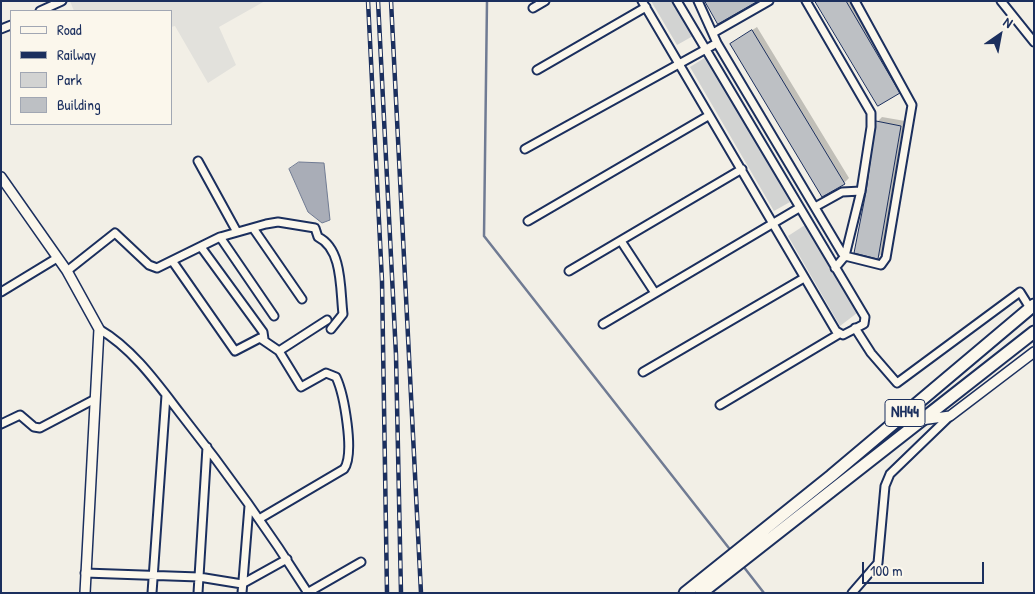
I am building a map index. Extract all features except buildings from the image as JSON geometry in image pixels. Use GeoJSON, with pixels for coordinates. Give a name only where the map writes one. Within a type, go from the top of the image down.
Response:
{"type":"FeatureCollection","features":[{"type":"Feature","properties":{"kind":"highway","name":"NH44"},"geometry":{"type":"LineString","coordinates":[[701,593],[831,476],[1032,306]]}},
{"type":"Feature","properties":{"kind":"highway","name":"NH44"},"geometry":{"type":"LineString","coordinates":[[685,593],[919,421],[1034,332]]}},
{"type":"Feature","properties":{"kind":"street"},"geometry":{"type":"LineString","coordinates":[[42,10],[62,1]]}},
{"type":"Feature","properties":{"kind":"street"},"geometry":{"type":"LineString","coordinates":[[533,8],[545,1]]}},
{"type":"Feature","properties":{"kind":"street"},"geometry":{"type":"LineString","coordinates":[[677,1],[865,317],[864,324],[844,335],[839,334],[720,405]]}},
{"type":"Feature","properties":{"kind":"street"},"geometry":{"type":"LineString","coordinates":[[698,1],[717,43],[845,256],[878,265],[884,262],[912,112],[910,98],[855,1]]}},
{"type":"Feature","properties":{"kind":"street"},"geometry":{"type":"LineString","coordinates":[[713,33],[769,1]]}},
{"type":"Feature","properties":{"kind":"street"},"geometry":{"type":"LineString","coordinates":[[806,1],[869,106],[871,127],[861,191],[845,256],[835,268]]}},
{"type":"Feature","properties":{"kind":"street"},"geometry":{"type":"LineString","coordinates":[[1001,1],[1034,42]]}},
{"type":"Feature","properties":{"kind":"street"},"geometry":{"type":"LineString","coordinates":[[537,70],[644,4],[708,116],[839,334]]}},
{"type":"Feature","properties":{"kind":"street"},"geometry":{"type":"LineString","coordinates":[[525,149],[704,48],[717,43]]}},
{"type":"Feature","properties":{"kind":"street"},"geometry":{"type":"LineString","coordinates":[[528,221],[708,116]]}},
{"type":"Feature","properties":{"kind":"street"},"geometry":{"type":"LineString","coordinates":[[198,161],[236,232]]}},
{"type":"Feature","properties":{"kind":"street"},"geometry":{"type":"LineString","coordinates":[[569,270],[742,170]]}},
{"type":"Feature","properties":{"kind":"street"},"geometry":{"type":"LineString","coordinates":[[1,177],[66,271],[99,329],[122,345],[166,394],[207,447],[287,559],[308,593],[361,562]]}},
{"type":"Feature","properties":{"kind":"street"},"geometry":{"type":"LineString","coordinates":[[815,207],[842,192],[861,191]]}},
{"type":"Feature","properties":{"kind":"street"},"geometry":{"type":"LineString","coordinates":[[603,324],[799,208]]}},
{"type":"Feature","properties":{"kind":"street"},"geometry":{"type":"LineString","coordinates":[[66,271],[115,233],[152,267],[162,267],[220,237],[236,232],[278,222],[315,228],[318,237],[328,241],[336,257],[343,314],[331,329]]}},
{"type":"Feature","properties":{"kind":"street"},"geometry":{"type":"LineString","coordinates":[[253,228],[302,299]]}},
{"type":"Feature","properties":{"kind":"street"},"geometry":{"type":"LineString","coordinates":[[220,237],[274,316]]}},
{"type":"Feature","properties":{"kind":"street"},"geometry":{"type":"LineString","coordinates":[[621,240],[654,293]]}},
{"type":"Feature","properties":{"kind":"street"},"geometry":{"type":"LineString","coordinates":[[201,247],[262,332],[264,339],[279,351],[301,387],[326,373],[336,377],[348,419],[348,462],[344,469],[258,519]]}},
{"type":"Feature","properties":{"kind":"street"},"geometry":{"type":"LineString","coordinates":[[1,292],[57,258]]}},
{"type":"Feature","properties":{"kind":"street"},"geometry":{"type":"LineString","coordinates":[[172,262],[234,349],[237,351],[260,338],[264,339]]}},
{"type":"Feature","properties":{"kind":"street"},"geometry":{"type":"LineString","coordinates":[[643,372],[804,278]]}},
{"type":"Feature","properties":{"kind":"street"},"geometry":{"type":"LineString","coordinates":[[855,328],[871,353],[897,383],[1020,292],[1032,306]]}},
{"type":"Feature","properties":{"kind":"street"},"geometry":{"type":"LineString","coordinates":[[279,351],[327,320]]}},
{"type":"Feature","properties":{"kind":"street"},"geometry":{"type":"LineString","coordinates":[[84,593],[99,329]]}},
{"type":"Feature","properties":{"kind":"street"},"geometry":{"type":"LineString","coordinates":[[852,593],[878,563],[885,486],[890,474],[950,416],[1034,352]]}},
{"type":"Feature","properties":{"kind":"street"},"geometry":{"type":"LineString","coordinates":[[152,593],[166,394]]}},
{"type":"Feature","properties":{"kind":"street"},"geometry":{"type":"LineString","coordinates":[[1,424],[20,415],[34,427],[40,428],[95,399]]}},
{"type":"Feature","properties":{"kind":"street"},"geometry":{"type":"LineString","coordinates":[[919,421],[950,416]]}},
{"type":"Feature","properties":{"kind":"street"},"geometry":{"type":"LineString","coordinates":[[198,593],[207,447]]}},
{"type":"Feature","properties":{"kind":"street"},"geometry":{"type":"LineString","coordinates":[[242,593],[249,506]]}},
{"type":"Feature","properties":{"kind":"street"},"geometry":{"type":"LineString","coordinates":[[86,573],[199,577],[242,584],[287,559]]}},
{"type":"Feature","properties":{"kind":"shaded area"},"geometry":{"type":"Polygon","coordinates":[[[70,1],[265,1],[219,27],[236,65],[208,83],[175,26],[172,27],[172,10],[74,10],[70,1]]]}},
{"type":"Feature","properties":{"kind":"shaded area"},"geometry":{"type":"Polygon","coordinates":[[[299,162],[324,163],[330,220],[322,223],[308,212],[289,169],[299,162]]]}},
{"type":"Feature","properties":{"kind":"green space"},"geometry":{"type":"Polygon","coordinates":[[[651,1],[673,1],[693,36],[677,45],[651,1]]]}},
{"type":"Feature","properties":{"kind":"green space"},"geometry":{"type":"Polygon","coordinates":[[[706,57],[790,202],[774,211],[690,67],[706,57]]]}},
{"type":"Feature","properties":{"kind":"green space"},"geometry":{"type":"Polygon","coordinates":[[[805,225],[857,313],[840,326],[788,236],[805,225]]]}},
{"type":"Feature","properties":{"kind":"waterway"},"geometry":{"type":"LineString","coordinates":[[487,1],[484,236],[732,552]]}},
{"type":"Feature","properties":{"kind":"waterway"},"geometry":{"type":"LineString","coordinates":[[743,566],[764,593]]}},
{"type":"Feature","properties":{"kind":"railway"},"geometry":{"type":"LineString","coordinates":[[368,1],[382,281],[387,593]]}},
{"type":"Feature","properties":{"kind":"railway"},"geometry":{"type":"LineString","coordinates":[[378,1],[396,355],[401,593]]}},
{"type":"Feature","properties":{"kind":"railway"},"geometry":{"type":"LineString","coordinates":[[391,1],[421,593]]}}]}
